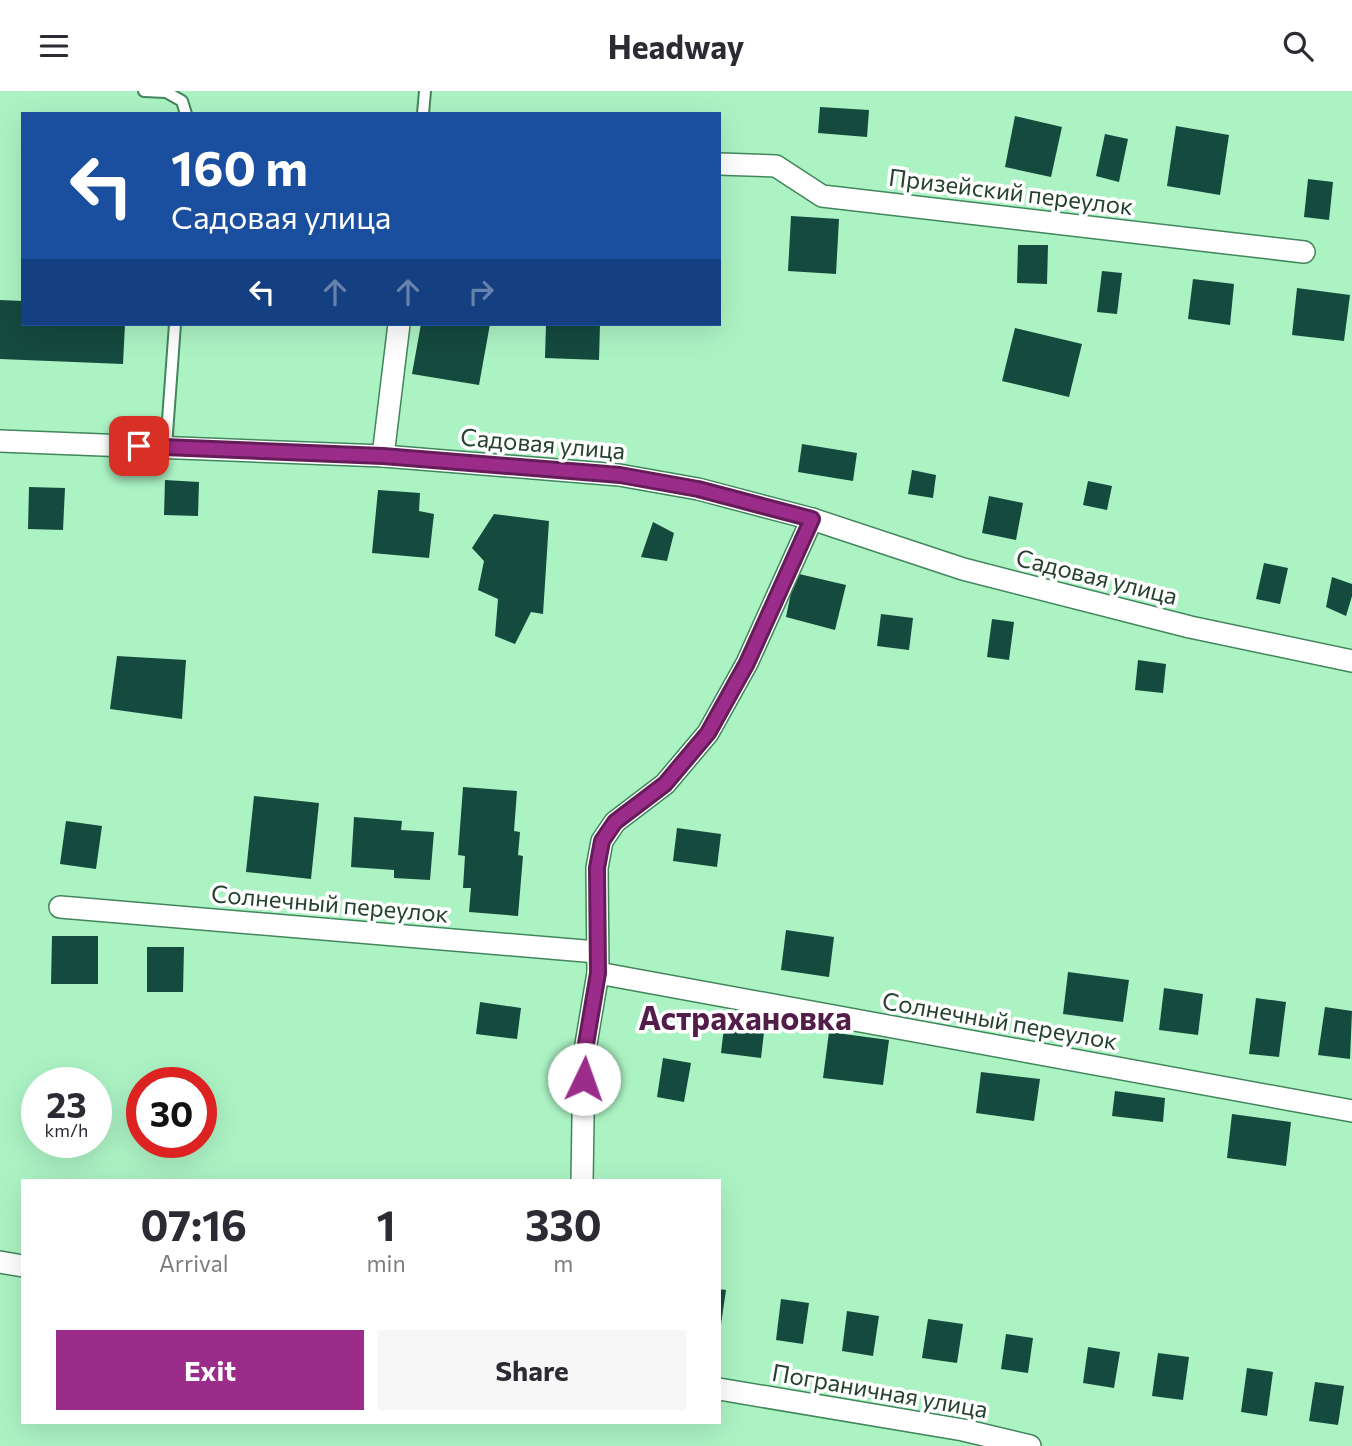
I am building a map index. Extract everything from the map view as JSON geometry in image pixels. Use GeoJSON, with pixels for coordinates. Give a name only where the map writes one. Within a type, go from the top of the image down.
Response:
{"type":"FeatureCollection","features":[{"type":"Feature","properties":{"kind":"street","name":"Призейский переулок"},"geometry":{"type":"LineString","coordinates":[[721,165],[776,166],[822,195],[1304,252]]}},
{"type":"Feature","properties":{"kind":"street"},"geometry":{"type":"LineString","coordinates":[[383,456],[399,326]]}},
{"type":"Feature","properties":{"kind":"street","name":"Садовая улица"},"geometry":{"type":"LineString","coordinates":[[0,441],[383,456],[620,475],[698,489],[812,519],[976,573],[1190,627],[1352,661]]}},
{"type":"Feature","properties":{"kind":"street"},"geometry":{"type":"LineString","coordinates":[[582,1179],[584,1056],[597,962],[597,868],[602,841],[615,822],[665,784],[708,733],[747,663],[812,519]]}},
{"type":"Feature","properties":{"kind":"street","name":"Солнечный переулок"},"geometry":{"type":"LineString","coordinates":[[60,907],[597,962],[1352,1111]]}},
{"type":"Feature","properties":{"kind":"street"},"geometry":{"type":"LineString","coordinates":[[0,1262],[21,1266]]}},
{"type":"Feature","properties":{"kind":"street","name":"Пограничная улица"},"geometry":{"type":"LineString","coordinates":[[721,1389],[963,1430],[1030,1446]]}},
{"type":"Feature","properties":{"kind":"lane"},"geometry":{"type":"LineString","coordinates":[[144,91],[166,92],[182,101],[185,112]]}},
{"type":"Feature","properties":{"kind":"lane"},"geometry":{"type":"LineString","coordinates":[[423,112],[425,91]]}},
{"type":"Feature","properties":{"kind":"lane"},"geometry":{"type":"LineString","coordinates":[[166,447],[175,326]]}},
{"type":"Feature","properties":{"kind":"building"},"geometry":{"type":"Polygon","coordinates":[[[820,107],[869,110],[867,137],[818,133],[820,107]]]}},
{"type":"Feature","properties":{"kind":"building"},"geometry":{"type":"Polygon","coordinates":[[[1015,116],[1062,127],[1051,177],[1005,167],[1015,116]]]}},
{"type":"Feature","properties":{"kind":"building"},"geometry":{"type":"Polygon","coordinates":[[[1176,126],[1229,135],[1220,195],[1167,186],[1176,126]]]}},
{"type":"Feature","properties":{"kind":"building"},"geometry":{"type":"Polygon","coordinates":[[[1105,134],[1128,139],[1119,182],[1096,176],[1105,134]]]}},
{"type":"Feature","properties":{"kind":"building"},"geometry":{"type":"Polygon","coordinates":[[[1308,179],[1333,182],[1329,220],[1304,217],[1308,179]]]}},
{"type":"Feature","properties":{"kind":"building"},"geometry":{"type":"Polygon","coordinates":[[[791,216],[839,219],[836,274],[788,271],[791,216]]]}},
{"type":"Feature","properties":{"kind":"building"},"geometry":{"type":"Polygon","coordinates":[[[1018,245],[1048,245],[1047,284],[1017,283],[1018,245]]]}},
{"type":"Feature","properties":{"kind":"building"},"geometry":{"type":"Polygon","coordinates":[[[1102,271],[1122,273],[1117,314],[1097,312],[1102,271]]]}},
{"type":"Feature","properties":{"kind":"building"},"geometry":{"type":"Polygon","coordinates":[[[1193,279],[1234,284],[1230,325],[1188,319],[1193,279]]]}},
{"type":"Feature","properties":{"kind":"building"},"geometry":{"type":"Polygon","coordinates":[[[1297,288],[1350,295],[1344,341],[1292,335],[1297,288]]]}},
{"type":"Feature","properties":{"kind":"building"},"geometry":{"type":"Polygon","coordinates":[[[0,300],[21,301],[21,326],[125,326],[123,364],[0,359],[0,300]]]}},
{"type":"Feature","properties":{"kind":"building"},"geometry":{"type":"Polygon","coordinates":[[[421,326],[490,326],[479,385],[412,374],[421,326]]]}},
{"type":"Feature","properties":{"kind":"building"},"geometry":{"type":"Polygon","coordinates":[[[546,326],[600,326],[599,360],[545,358],[546,326]]]}},
{"type":"Feature","properties":{"kind":"building"},"geometry":{"type":"Polygon","coordinates":[[[1015,328],[1082,344],[1069,397],[1002,381],[1015,328]]]}},
{"type":"Feature","properties":{"kind":"building"},"geometry":{"type":"Polygon","coordinates":[[[802,444],[857,453],[853,481],[798,472],[802,444]]]}},
{"type":"Feature","properties":{"kind":"building"},"geometry":{"type":"Polygon","coordinates":[[[912,470],[936,475],[933,498],[908,494],[912,470]]]}},
{"type":"Feature","properties":{"kind":"building"},"geometry":{"type":"Polygon","coordinates":[[[165,480],[199,482],[198,516],[164,515],[165,480]]]}},
{"type":"Feature","properties":{"kind":"building"},"geometry":{"type":"Polygon","coordinates":[[[1088,481],[1112,486],[1107,510],[1083,505],[1088,481]]]}},
{"type":"Feature","properties":{"kind":"building"},"geometry":{"type":"Polygon","coordinates":[[[29,487],[65,488],[63,530],[28,529],[29,487]]]}},
{"type":"Feature","properties":{"kind":"building"},"geometry":{"type":"Polygon","coordinates":[[[378,490],[420,493],[419,511],[434,514],[429,558],[372,553],[378,490]]]}},
{"type":"Feature","properties":{"kind":"building"},"geometry":{"type":"Polygon","coordinates":[[[989,496],[1023,503],[1016,540],[982,533],[989,496]]]}},
{"type":"Feature","properties":{"kind":"building"},"geometry":{"type":"Polygon","coordinates":[[[494,514],[549,521],[543,614],[531,612],[515,644],[495,636],[498,599],[478,590],[484,561],[472,548],[494,514]]]}},
{"type":"Feature","properties":{"kind":"building"},"geometry":{"type":"Polygon","coordinates":[[[653,522],[674,533],[667,561],[641,557],[653,522]]]}},
{"type":"Feature","properties":{"kind":"building"},"geometry":{"type":"Polygon","coordinates":[[[1264,563],[1288,568],[1280,604],[1256,599],[1264,563]]]}},
{"type":"Feature","properties":{"kind":"building"},"geometry":{"type":"Polygon","coordinates":[[[795,573],[846,585],[835,630],[786,617],[795,573]]]}},
{"type":"Feature","properties":{"kind":"building"},"geometry":{"type":"Polygon","coordinates":[[[1332,577],[1352,584],[1352,596],[1346,616],[1326,607],[1332,577]]]}},
{"type":"Feature","properties":{"kind":"building"},"geometry":{"type":"Polygon","coordinates":[[[881,614],[913,618],[909,650],[877,646],[881,614]]]}},
{"type":"Feature","properties":{"kind":"building"},"geometry":{"type":"Polygon","coordinates":[[[992,619],[1014,622],[1009,660],[987,657],[992,619]]]}},
{"type":"Feature","properties":{"kind":"building"},"geometry":{"type":"Polygon","coordinates":[[[117,656],[186,660],[182,719],[110,709],[117,656]]]}},
{"type":"Feature","properties":{"kind":"building"},"geometry":{"type":"Polygon","coordinates":[[[1138,660],[1166,664],[1163,693],[1135,690],[1138,660]]]}},
{"type":"Feature","properties":{"kind":"building"},"geometry":{"type":"Polygon","coordinates":[[[463,787],[517,791],[514,831],[520,832],[518,855],[523,856],[518,916],[469,912],[471,888],[463,888],[465,856],[458,855],[463,787]]]}},
{"type":"Feature","properties":{"kind":"building"},"geometry":{"type":"Polygon","coordinates":[[[254,796],[319,803],[311,879],[246,872],[254,796]]]}},
{"type":"Feature","properties":{"kind":"building"},"geometry":{"type":"Polygon","coordinates":[[[354,817],[402,821],[401,830],[434,832],[430,880],[394,878],[394,870],[351,867],[354,817]]]}},
{"type":"Feature","properties":{"kind":"building"},"geometry":{"type":"Polygon","coordinates":[[[66,821],[102,826],[96,869],[60,864],[66,821]]]}},
{"type":"Feature","properties":{"kind":"building"},"geometry":{"type":"Polygon","coordinates":[[[677,828],[721,834],[717,867],[673,861],[677,828]]]}},
{"type":"Feature","properties":{"kind":"building"},"geometry":{"type":"Polygon","coordinates":[[[786,930],[834,937],[829,977],[781,970],[786,930]]]}},
{"type":"Feature","properties":{"kind":"building"},"geometry":{"type":"Polygon","coordinates":[[[52,936],[98,936],[98,984],[51,984],[52,936]]]}},
{"type":"Feature","properties":{"kind":"building"},"geometry":{"type":"Polygon","coordinates":[[[147,947],[184,947],[183,992],[147,992],[147,947]]]}},
{"type":"Feature","properties":{"kind":"building"},"geometry":{"type":"Polygon","coordinates":[[[1068,972],[1129,980],[1123,1022],[1063,1014],[1068,972]]]}},
{"type":"Feature","properties":{"kind":"building"},"geometry":{"type":"Polygon","coordinates":[[[1164,988],[1203,994],[1198,1035],[1159,1030],[1164,988]]]}},
{"type":"Feature","properties":{"kind":"building"},"geometry":{"type":"Polygon","coordinates":[[[1256,998],[1286,1002],[1279,1057],[1249,1054],[1256,998]]]}},
{"type":"Feature","properties":{"kind":"building"},"geometry":{"type":"Polygon","coordinates":[[[480,1002],[521,1008],[517,1039],[476,1034],[480,1002]]]}},
{"type":"Feature","properties":{"kind":"building"},"geometry":{"type":"Polygon","coordinates":[[[1325,1007],[1352,1011],[1350,1059],[1318,1055],[1325,1007]]]}},
{"type":"Feature","properties":{"kind":"building"},"geometry":{"type":"Polygon","coordinates":[[[725,1019],[765,1024],[761,1058],[721,1053],[725,1019]]]}},
{"type":"Feature","properties":{"kind":"building"},"geometry":{"type":"Polygon","coordinates":[[[829,1032],[889,1040],[883,1085],[823,1078],[829,1032]]]}},
{"type":"Feature","properties":{"kind":"building"},"geometry":{"type":"Polygon","coordinates":[[[663,1058],[691,1063],[684,1102],[657,1097],[663,1058]]]}},
{"type":"Feature","properties":{"kind":"building"},"geometry":{"type":"Polygon","coordinates":[[[981,1072],[1040,1079],[1034,1121],[976,1113],[981,1072]]]}},
{"type":"Feature","properties":{"kind":"building"},"geometry":{"type":"Polygon","coordinates":[[[1115,1091],[1165,1098],[1163,1122],[1112,1116],[1115,1091]]]}},
{"type":"Feature","properties":{"kind":"building"},"geometry":{"type":"Polygon","coordinates":[[[1232,1114],[1291,1122],[1286,1166],[1227,1158],[1232,1114]]]}},
{"type":"Feature","properties":{"kind":"building"},"geometry":{"type":"Polygon","coordinates":[[[721,1289],[726,1290],[721,1324],[721,1289]]]}},
{"type":"Feature","properties":{"kind":"building"},"geometry":{"type":"Polygon","coordinates":[[[781,1299],[809,1303],[803,1344],[776,1340],[781,1299]]]}},
{"type":"Feature","properties":{"kind":"building"},"geometry":{"type":"Polygon","coordinates":[[[847,1311],[879,1316],[873,1356],[842,1351],[847,1311]]]}},
{"type":"Feature","properties":{"kind":"building"},"geometry":{"type":"Polygon","coordinates":[[[928,1319],[963,1324],[957,1363],[922,1358],[928,1319]]]}},
{"type":"Feature","properties":{"kind":"building"},"geometry":{"type":"Polygon","coordinates":[[[1006,1334],[1033,1338],[1028,1373],[1001,1369],[1006,1334]]]}},
{"type":"Feature","properties":{"kind":"building"},"geometry":{"type":"Polygon","coordinates":[[[1088,1347],[1120,1352],[1114,1388],[1083,1383],[1088,1347]]]}},
{"type":"Feature","properties":{"kind":"building"},"geometry":{"type":"Polygon","coordinates":[[[1158,1353],[1189,1357],[1183,1400],[1152,1396],[1158,1353]]]}},
{"type":"Feature","properties":{"kind":"building"},"geometry":{"type":"Polygon","coordinates":[[[1247,1368],[1273,1372],[1267,1416],[1241,1412],[1247,1368]]]}},
{"type":"Feature","properties":{"kind":"building"},"geometry":{"type":"Polygon","coordinates":[[[1315,1382],[1344,1386],[1338,1425],[1309,1421],[1315,1382]]]}},
{"type":"Feature","properties":{"kind":"district","name":"Астрахановка"},"geometry":{"type":"Point","coordinates":[745,1017]}},
{"type":"Feature","properties":{"kind":"route"},"geometry":{"type":"LineString","coordinates":[[139,446],[383,456],[620,475],[698,489],[812,519],[747,663],[708,733],[665,784],[615,822],[602,841],[597,868],[598,973],[584,1056],[584,1079]]}}]}
